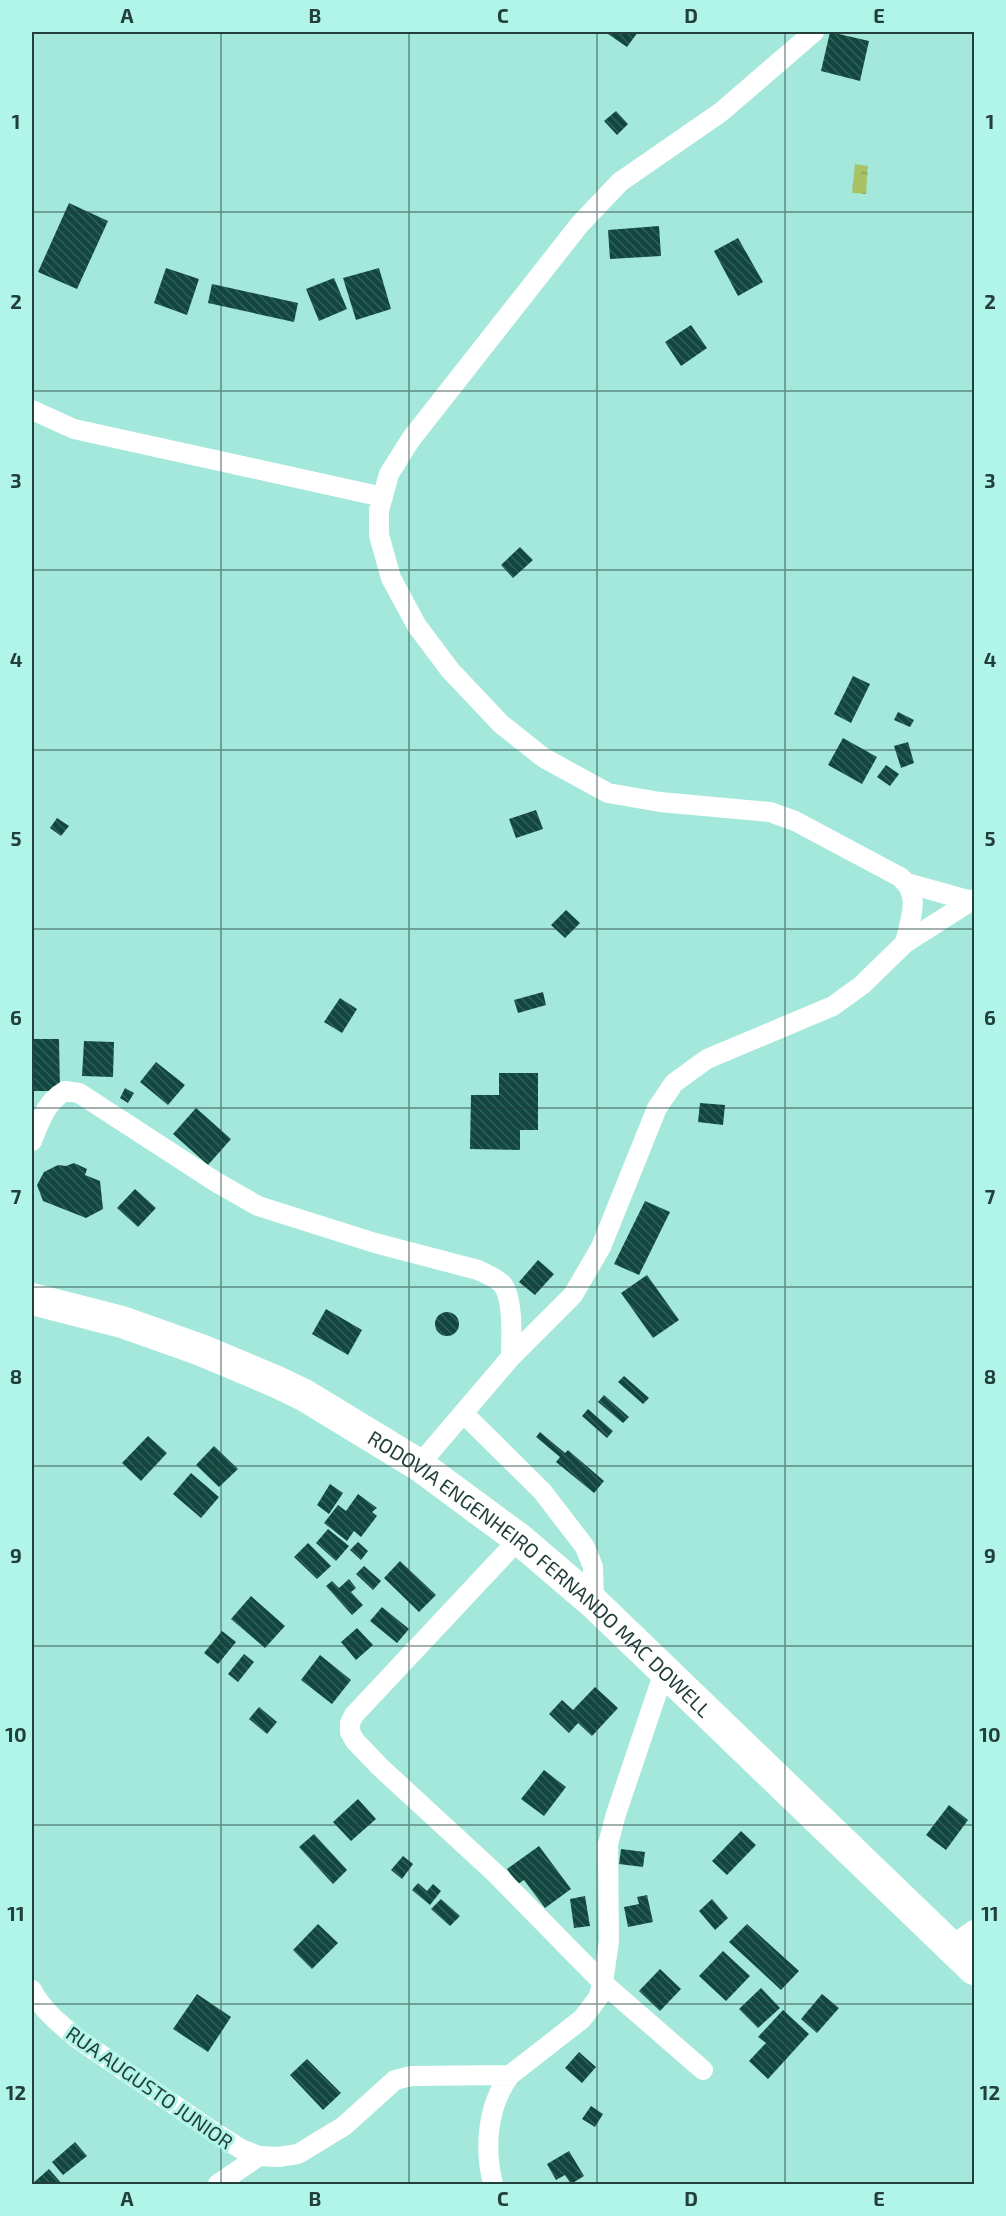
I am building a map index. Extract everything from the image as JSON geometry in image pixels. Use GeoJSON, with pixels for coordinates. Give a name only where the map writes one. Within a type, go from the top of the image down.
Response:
{"type":"FeatureCollection","features":[{"type":"Feature","properties":{"kind":"main road","name":"RODOVIA ENGENHEIRO FERNANDO MAC DOWELL"},"geometry":{"type":"LineString","coordinates":[[32,1299],[122,1322],[201,1350],[277,1382],[304,1395],[419,1465],[519,1539],[594,1603],[963,1938],[975,1969]]}},
{"type":"Feature","properties":{"kind":"street"},"geometry":{"type":"LineString","coordinates":[[814,32],[721,112],[620,182],[580,224],[411,439],[389,474],[379,510],[379,536],[391,578],[417,626],[450,670],[501,724],[544,758],[608,793],[660,802],[770,812],[795,821],[900,877],[909,885],[913,896],[913,906],[905,943]]}},
{"type":"Feature","properties":{"kind":"street"},"geometry":{"type":"LineString","coordinates":[[32,410],[75,429],[383,497]]}},
{"type":"Feature","properties":{"kind":"street"},"geometry":{"type":"LineString","coordinates":[[909,885],[973,900]]}},
{"type":"Feature","properties":{"kind":"street"},"geometry":{"type":"LineString","coordinates":[[419,1465],[511,1357],[573,1295],[601,1247],[657,1108],[674,1083],[707,1059],[833,1006],[861,985],[905,943],[973,900]]}},
{"type":"Feature","properties":{"kind":"street"},"geometry":{"type":"LineString","coordinates":[[32,1141],[48,1105],[65,1090],[79,1093],[216,1182],[258,1206],[375,1243],[478,1270],[494,1278],[503,1286],[509,1300],[511,1357]]}},
{"type":"Feature","properties":{"kind":"street"},"geometry":{"type":"LineString","coordinates":[[463,1413],[542,1491],[585,1547],[593,1567],[594,1603]]}},
{"type":"Feature","properties":{"kind":"street"},"geometry":{"type":"LineString","coordinates":[[519,1539],[354,1715],[350,1723],[350,1732],[354,1741],[380,1767],[495,1873],[603,1983],[703,2070]]}},
{"type":"Feature","properties":{"kind":"street"},"geometry":{"type":"LineString","coordinates":[[493,2184],[488,2142],[492,2108],[499,2093],[510,2075],[582,2019],[598,1998],[603,1983],[609,1941],[608,1844],[665,1669]]}},
{"type":"Feature","properties":{"kind":"street","name":"RUA AUGUSTO JUNIOR"},"geometry":{"type":"LineString","coordinates":[[32,1990],[35,1997],[58,2023],[78,2039],[211,2130],[241,2149],[259,2156],[278,2157],[298,2154],[344,2126],[395,2080],[411,2076],[510,2075]]}},
{"type":"Feature","properties":{"kind":"street"},"geometry":{"type":"LineString","coordinates":[[218,2184],[259,2156]]}},
{"type":"Feature","properties":{"kind":"water"},"geometry":{"type":"Polygon","coordinates":[[[855,164],[868,166],[866,194],[852,193],[855,164]]]}},
{"type":"Feature","properties":{"kind":"building"},"geometry":{"type":"Polygon","coordinates":[[[605,32],[638,32],[627,47],[605,32]]]}},
{"type":"Feature","properties":{"kind":"building"},"geometry":{"type":"Polygon","coordinates":[[[830,32],[869,41],[860,81],[821,71],[830,32]]]}},
{"type":"Feature","properties":{"kind":"building"},"geometry":{"type":"Polygon","coordinates":[[[616,111],[628,124],[617,135],[604,121],[616,111]]]}},
{"type":"Feature","properties":{"kind":"building"},"geometry":{"type":"Polygon","coordinates":[[[69,203],[108,221],[77,289],[38,272],[69,203]]]}},
{"type":"Feature","properties":{"kind":"building"},"geometry":{"type":"Polygon","coordinates":[[[659,226],[661,256],[610,259],[608,230],[659,226]]]}},
{"type":"Feature","properties":{"kind":"building"},"geometry":{"type":"Polygon","coordinates":[[[738,238],[763,282],[738,296],[714,251],[738,238]]]}},
{"type":"Feature","properties":{"kind":"building"},"geometry":{"type":"Polygon","coordinates":[[[166,268],[199,279],[187,315],[154,303],[166,268]]]}},
{"type":"Feature","properties":{"kind":"building"},"geometry":{"type":"Polygon","coordinates":[[[379,268],[391,309],[356,320],[343,278],[379,268]]]}},
{"type":"Feature","properties":{"kind":"building"},"geometry":{"type":"Polygon","coordinates":[[[334,278],[347,309],[319,321],[306,289],[334,278]]]}},
{"type":"Feature","properties":{"kind":"building"},"geometry":{"type":"Polygon","coordinates":[[[212,284],[298,303],[294,322],[208,303],[212,284]]]}},
{"type":"Feature","properties":{"kind":"building"},"geometry":{"type":"Polygon","coordinates":[[[691,325],[707,348],[681,366],[665,342],[691,325]]]}},
{"type":"Feature","properties":{"kind":"building"},"geometry":{"type":"Polygon","coordinates":[[[520,547],[533,560],[513,578],[501,565],[520,547]]]}},
{"type":"Feature","properties":{"kind":"building"},"geometry":{"type":"Polygon","coordinates":[[[853,676],[870,684],[851,723],[834,714],[853,676]]]}},
{"type":"Feature","properties":{"kind":"building"},"geometry":{"type":"Polygon","coordinates":[[[898,712],[914,720],[910,727],[894,720],[898,712]]]}},
{"type":"Feature","properties":{"kind":"building"},"geometry":{"type":"Polygon","coordinates":[[[843,738],[877,757],[862,784],[828,765],[843,738]]]}},
{"type":"Feature","properties":{"kind":"building"},"geometry":{"type":"Polygon","coordinates":[[[908,742],[914,763],[901,768],[894,746],[908,742]]]}},
{"type":"Feature","properties":{"kind":"building"},"geometry":{"type":"Polygon","coordinates":[[[886,765],[899,774],[890,786],[877,777],[886,765]]]}},
{"type":"Feature","properties":{"kind":"building"},"geometry":{"type":"Polygon","coordinates":[[[536,810],[543,829],[516,838],[509,819],[536,810]]]}},
{"type":"Feature","properties":{"kind":"building"},"geometry":{"type":"Polygon","coordinates":[[[57,818],[69,826],[61,836],[50,828],[57,818]]]}},
{"type":"Feature","properties":{"kind":"building"},"geometry":{"type":"Polygon","coordinates":[[[566,910],[580,923],[565,938],[551,925],[566,910]]]}},
{"type":"Feature","properties":{"kind":"building"},"geometry":{"type":"Polygon","coordinates":[[[543,992],[546,1005],[518,1013],[514,1000],[543,992]]]}},
{"type":"Feature","properties":{"kind":"building"},"geometry":{"type":"Polygon","coordinates":[[[340,998],[357,1009],[342,1033],[324,1022],[340,998]]]}},
{"type":"Feature","properties":{"kind":"building"},"geometry":{"type":"Polygon","coordinates":[[[32,1039],[59,1039],[60,1091],[32,1091],[32,1039]]]}},
{"type":"Feature","properties":{"kind":"building"},"geometry":{"type":"Polygon","coordinates":[[[84,1041],[114,1042],[113,1077],[82,1076],[84,1041]]]}},
{"type":"Feature","properties":{"kind":"building"},"geometry":{"type":"Polygon","coordinates":[[[156,1062],[185,1085],[168,1105],[140,1082],[156,1062]]]}},
{"type":"Feature","properties":{"kind":"building"},"geometry":{"type":"Polygon","coordinates":[[[499,1073],[538,1073],[538,1130],[520,1130],[520,1150],[470,1149],[471,1095],[499,1095],[499,1073]]]}},
{"type":"Feature","properties":{"kind":"building"},"geometry":{"type":"Polygon","coordinates":[[[125,1088],[134,1093],[128,1103],[120,1098],[125,1088]]]}},
{"type":"Feature","properties":{"kind":"building"},"geometry":{"type":"Polygon","coordinates":[[[700,1103],[725,1105],[723,1125],[698,1122],[700,1103]]]}},
{"type":"Feature","properties":{"kind":"building"},"geometry":{"type":"Polygon","coordinates":[[[196,1108],[231,1139],[208,1165],[173,1134],[196,1108]]]}},
{"type":"Feature","properties":{"kind":"building"},"geometry":{"type":"Polygon","coordinates":[[[74,1163],[87,1169],[85,1175],[100,1181],[103,1209],[86,1218],[43,1201],[37,1185],[44,1172],[58,1165],[66,1166],[74,1163]]]}},
{"type":"Feature","properties":{"kind":"building"},"geometry":{"type":"Polygon","coordinates":[[[135,1189],[156,1208],[138,1227],[117,1208],[135,1189]]]}},
{"type":"Feature","properties":{"kind":"building"},"geometry":{"type":"Polygon","coordinates":[[[645,1201],[670,1212],[639,1275],[614,1264],[645,1201]]]}},
{"type":"Feature","properties":{"kind":"building"},"geometry":{"type":"Polygon","coordinates":[[[538,1260],[554,1274],[535,1295],[519,1282],[538,1260]]]}},
{"type":"Feature","properties":{"kind":"building"},"geometry":{"type":"Polygon","coordinates":[[[647,1275],[679,1320],[653,1338],[621,1293],[647,1275]]]}},
{"type":"Feature","properties":{"kind":"building"},"geometry":{"type":"Polygon","coordinates":[[[326,1309],[362,1330],[348,1355],[312,1334],[326,1309]]]}},
{"type":"Feature","properties":{"kind":"building"},"geometry":{"type":"Polygon","coordinates":[[[447,1312],[452,1313],[458,1319],[458,1329],[452,1335],[447,1336],[442,1335],[436,1329],[435,1324],[436,1319],[442,1313],[447,1312]]]}},
{"type":"Feature","properties":{"kind":"building"},"geometry":{"type":"Polygon","coordinates":[[[624,1376],[649,1398],[643,1404],[618,1382],[624,1376]]]}},
{"type":"Feature","properties":{"kind":"building"},"geometry":{"type":"Polygon","coordinates":[[[604,1395],[629,1417],[623,1423],[598,1402],[604,1395]]]}},
{"type":"Feature","properties":{"kind":"building"},"geometry":{"type":"Polygon","coordinates":[[[588,1409],[613,1431],[607,1438],[582,1416],[588,1409]]]}},
{"type":"Feature","properties":{"kind":"building"},"geometry":{"type":"Polygon","coordinates":[[[540,1432],[565,1453],[568,1450],[604,1481],[594,1493],[556,1462],[560,1457],[536,1437],[540,1432]]]}},
{"type":"Feature","properties":{"kind":"building"},"geometry":{"type":"Polygon","coordinates":[[[148,1436],[167,1453],[141,1481],[122,1463],[148,1436]]]}},
{"type":"Feature","properties":{"kind":"building"},"geometry":{"type":"Polygon","coordinates":[[[214,1446],[238,1469],[219,1487],[196,1465],[214,1446]]]}},
{"type":"Feature","properties":{"kind":"building"},"geometry":{"type":"Polygon","coordinates":[[[191,1473],[219,1497],[201,1518],[173,1494],[191,1473]]]}},
{"type":"Feature","properties":{"kind":"building"},"geometry":{"type":"Polygon","coordinates":[[[330,1484],[343,1493],[329,1514],[317,1505],[330,1484]]]}},
{"type":"Feature","properties":{"kind":"building"},"geometry":{"type":"Polygon","coordinates":[[[358,1494],[377,1508],[372,1512],[377,1516],[361,1537],[354,1531],[347,1541],[324,1523],[338,1505],[346,1511],[358,1494]]]}},
{"type":"Feature","properties":{"kind":"building"},"geometry":{"type":"Polygon","coordinates":[[[328,1529],[349,1546],[336,1561],[316,1543],[328,1529]]]}},
{"type":"Feature","properties":{"kind":"building"},"geometry":{"type":"Polygon","coordinates":[[[358,1542],[368,1551],[361,1560],[350,1550],[358,1542]]]}},
{"type":"Feature","properties":{"kind":"building"},"geometry":{"type":"Polygon","coordinates":[[[308,1543],[331,1566],[317,1579],[294,1557],[308,1543]]]}},
{"type":"Feature","properties":{"kind":"building"},"geometry":{"type":"Polygon","coordinates":[[[400,1561],[436,1595],[419,1612],[384,1578],[400,1561]]]}},
{"type":"Feature","properties":{"kind":"building"},"geometry":{"type":"Polygon","coordinates":[[[364,1566],[381,1581],[373,1590],[356,1574],[364,1566]]]}},
{"type":"Feature","properties":{"kind":"building"},"geometry":{"type":"Polygon","coordinates":[[[349,1579],[356,1588],[351,1592],[363,1605],[352,1615],[326,1586],[332,1581],[339,1588],[349,1579]]]}},
{"type":"Feature","properties":{"kind":"building"},"geometry":{"type":"Polygon","coordinates":[[[251,1596],[285,1626],[265,1648],[231,1619],[251,1596]]]}},
{"type":"Feature","properties":{"kind":"building"},"geometry":{"type":"Polygon","coordinates":[[[382,1607],[409,1629],[397,1643],[370,1621],[382,1607]]]}},
{"type":"Feature","properties":{"kind":"building"},"geometry":{"type":"Polygon","coordinates":[[[357,1628],[373,1645],[356,1660],[341,1642],[357,1628]]]}},
{"type":"Feature","properties":{"kind":"building"},"geometry":{"type":"Polygon","coordinates":[[[222,1631],[236,1642],[218,1664],[204,1653],[222,1631]]]}},
{"type":"Feature","properties":{"kind":"building"},"geometry":{"type":"Polygon","coordinates":[[[244,1654],[254,1662],[238,1682],[228,1674],[244,1654]]]}},
{"type":"Feature","properties":{"kind":"building"},"geometry":{"type":"Polygon","coordinates":[[[320,1655],[351,1680],[332,1704],[301,1680],[320,1655]]]}},
{"type":"Feature","properties":{"kind":"building"},"geometry":{"type":"Polygon","coordinates":[[[595,1687],[618,1708],[592,1736],[578,1723],[569,1733],[549,1714],[562,1700],[573,1710],[595,1687]]]}},
{"type":"Feature","properties":{"kind":"building"},"geometry":{"type":"Polygon","coordinates":[[[259,1707],[277,1722],[267,1734],[249,1719],[259,1707]]]}},
{"type":"Feature","properties":{"kind":"building"},"geometry":{"type":"Polygon","coordinates":[[[544,1770],[566,1787],[544,1816],[521,1799],[544,1770]]]}},
{"type":"Feature","properties":{"kind":"building"},"geometry":{"type":"Polygon","coordinates":[[[358,1799],[376,1819],[351,1841],[333,1822],[358,1799]]]}},
{"type":"Feature","properties":{"kind":"building"},"geometry":{"type":"Polygon","coordinates":[[[949,1805],[968,1820],[946,1850],[926,1835],[949,1805]]]}},
{"type":"Feature","properties":{"kind":"building"},"geometry":{"type":"Polygon","coordinates":[[[741,1831],[756,1845],[727,1875],[712,1861],[741,1831]]]}},
{"type":"Feature","properties":{"kind":"building"},"geometry":{"type":"Polygon","coordinates":[[[314,1834],[347,1870],[333,1884],[299,1847],[314,1834]]]}},
{"type":"Feature","properties":{"kind":"building"},"geometry":{"type":"Polygon","coordinates":[[[539,1846],[571,1889],[545,1908],[524,1880],[518,1884],[507,1869],[539,1846]]]}},
{"type":"Feature","properties":{"kind":"building"},"geometry":{"type":"Polygon","coordinates":[[[621,1849],[645,1852],[643,1867],[619,1864],[621,1849]]]}},
{"type":"Feature","properties":{"kind":"building"},"geometry":{"type":"Polygon","coordinates":[[[403,1856],[413,1864],[402,1879],[391,1870],[403,1856]]]}},
{"type":"Feature","properties":{"kind":"building"},"geometry":{"type":"Polygon","coordinates":[[[418,1883],[427,1891],[433,1884],[441,1891],[430,1905],[412,1890],[418,1883]]]}},
{"type":"Feature","properties":{"kind":"building"},"geometry":{"type":"Polygon","coordinates":[[[647,1895],[653,1922],[628,1927],[624,1907],[639,1904],[637,1897],[647,1895]]]}},
{"type":"Feature","properties":{"kind":"building"},"geometry":{"type":"Polygon","coordinates":[[[585,1896],[590,1926],[574,1928],[570,1899],[585,1896]]]}},
{"type":"Feature","properties":{"kind":"building"},"geometry":{"type":"Polygon","coordinates":[[[441,1899],[460,1916],[450,1926],[431,1909],[441,1899]]]}},
{"type":"Feature","properties":{"kind":"building"},"geometry":{"type":"Polygon","coordinates":[[[712,1899],[728,1918],[715,1930],[699,1911],[712,1899]]]}},
{"type":"Feature","properties":{"kind":"building"},"geometry":{"type":"Polygon","coordinates":[[[318,1924],[338,1943],[312,1969],[293,1950],[318,1924]]]}},
{"type":"Feature","properties":{"kind":"building"},"geometry":{"type":"Polygon","coordinates":[[[747,1924],[799,1971],[781,1990],[729,1942],[747,1924]]]}},
{"type":"Feature","properties":{"kind":"building"},"geometry":{"type":"Polygon","coordinates":[[[723,1951],[750,1976],[726,2001],[699,1976],[723,1951]]]}},
{"type":"Feature","properties":{"kind":"building"},"geometry":{"type":"Polygon","coordinates":[[[660,1969],[681,1989],[660,2011],[639,1991],[660,1969]]]}},
{"type":"Feature","properties":{"kind":"building"},"geometry":{"type":"Polygon","coordinates":[[[761,1988],[780,2008],[758,2028],[739,2009],[761,1988]]]}},
{"type":"Feature","properties":{"kind":"building"},"geometry":{"type":"Polygon","coordinates":[[[197,1994],[231,2017],[208,2052],[173,2029],[197,1994]]]}},
{"type":"Feature","properties":{"kind":"building"},"geometry":{"type":"Polygon","coordinates":[[[822,1994],[839,2008],[817,2033],[801,2019],[822,1994]]]}},
{"type":"Feature","properties":{"kind":"building"},"geometry":{"type":"Polygon","coordinates":[[[783,2010],[809,2034],[768,2079],[749,2061],[766,2043],[758,2037],[783,2010]]]}},
{"type":"Feature","properties":{"kind":"building"},"geometry":{"type":"Polygon","coordinates":[[[579,2052],[596,2067],[582,2083],[565,2068],[579,2052]]]}},
{"type":"Feature","properties":{"kind":"building"},"geometry":{"type":"Polygon","coordinates":[[[307,2059],[341,2093],[323,2110],[290,2075],[307,2059]]]}},
{"type":"Feature","properties":{"kind":"building"},"geometry":{"type":"Polygon","coordinates":[[[591,2106],[603,2114],[595,2127],[582,2119],[591,2106]]]}},
{"type":"Feature","properties":{"kind":"building"},"geometry":{"type":"Polygon","coordinates":[[[75,2142],[87,2156],[63,2175],[52,2162],[75,2142]]]}},
{"type":"Feature","properties":{"kind":"building"},"geometry":{"type":"Polygon","coordinates":[[[569,2151],[584,2176],[571,2184],[565,2175],[556,2180],[547,2164],[569,2151]]]}},
{"type":"Feature","properties":{"kind":"building"},"geometry":{"type":"Polygon","coordinates":[[[49,2169],[62,2184],[32,2184],[49,2169]]]}}]}
